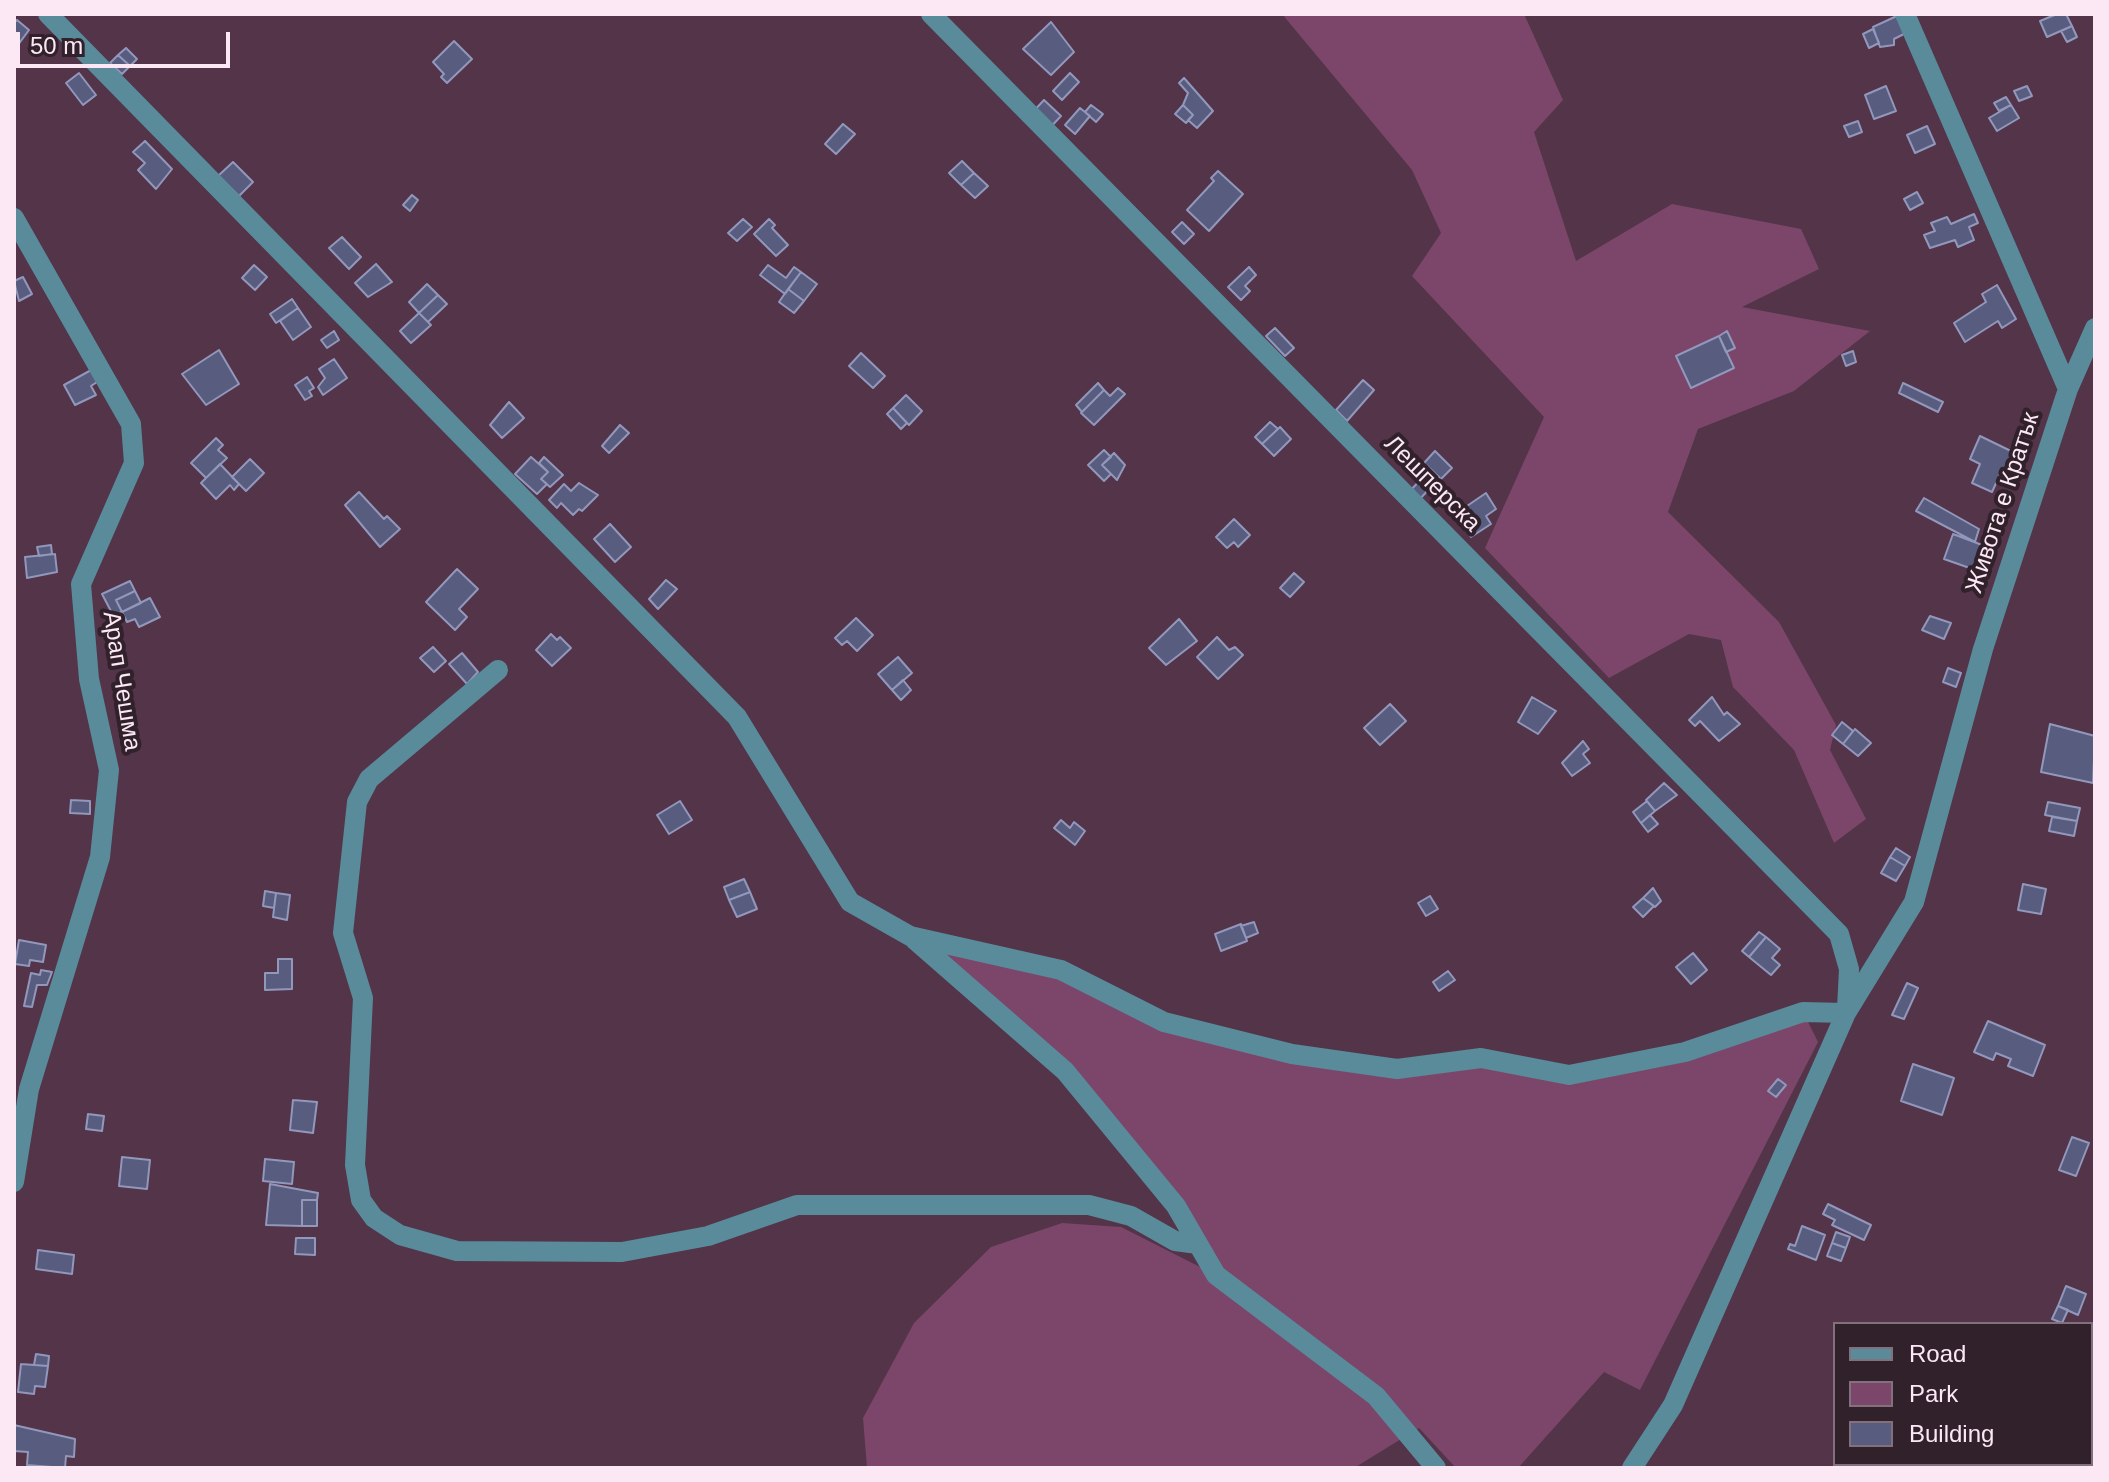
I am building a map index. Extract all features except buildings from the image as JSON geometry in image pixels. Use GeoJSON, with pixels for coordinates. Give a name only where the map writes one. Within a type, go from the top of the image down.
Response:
{"type":"FeatureCollection","features":[{"type":"Feature","properties":{"kind":"street"},"geometry":{"type":"LineString","coordinates":[[48,14],[737,717],[850,902],[910,936],[1065,1071],[1176,1206],[1216,1275],[1376,1396],[1436,1468]]}},
{"type":"Feature","properties":{"kind":"street","name":"Лешперска"},"geometry":{"type":"LineString","coordinates":[[931,14],[1839,934],[1849,969],[1846,1013]]}},
{"type":"Feature","properties":{"kind":"street"},"geometry":{"type":"LineString","coordinates":[[1905,14],[2068,389]]}},
{"type":"Feature","properties":{"kind":"street","name":"Арап Чешма"},"geometry":{"type":"LineString","coordinates":[[14,218],[131,424],[134,463],[81,584],[89,679],[109,770],[100,857],[29,1089],[14,1182]]}},
{"type":"Feature","properties":{"kind":"street","name":"Живота е Кратък"},"geometry":{"type":"LineString","coordinates":[[1846,1013],[1914,902],[1983,649],[2068,389],[2095,328]]}},
{"type":"Feature","properties":{"kind":"street"},"geometry":{"type":"LineString","coordinates":[[498,670],[369,779],[357,802],[343,933],[363,998],[355,1165],[361,1200],[374,1218],[400,1235],[457,1251],[568,1253],[622,1252],[708,1236],[797,1205],[1089,1205],[1131,1216],[1175,1241],[1198,1244]]}},
{"type":"Feature","properties":{"kind":"street"},"geometry":{"type":"LineString","coordinates":[[910,936],[1061,970],[1164,1022],[1292,1054],[1397,1069],[1481,1058],[1569,1075],[1685,1052],[1803,1012],[1846,1013],[1673,1405],[1632,1468]]}},
{"type":"Feature","properties":{"kind":"green space"},"geometry":{"type":"Polygon","coordinates":[[[1282,14],[1524,14],[1563,100],[1534,132],[1576,261],[1672,204],[1801,229],[1819,269],[1742,307],[1870,331],[1794,391],[1698,429],[1668,512],[1779,622],[1836,725],[1830,750],[1866,819],[1834,843],[1794,750],[1733,687],[1721,640],[1689,634],[1609,678],[1485,548],[1544,417],[1412,276],[1441,233],[1412,170],[1282,14]]]}},
{"type":"Feature","properties":{"kind":"green space"},"geometry":{"type":"Polygon","coordinates":[[[910,936],[1061,970],[1164,1022],[1397,1069],[1481,1058],[1569,1075],[1803,1012],[1818,1042],[1640,1390],[1604,1372],[1518,1468],[1456,1468],[1419,1428],[1354,1468],[867,1468],[863,1418],[914,1323],[991,1247],[1062,1223],[1121,1227],[1214,1274],[1065,1071],[910,936]]]}}]}
